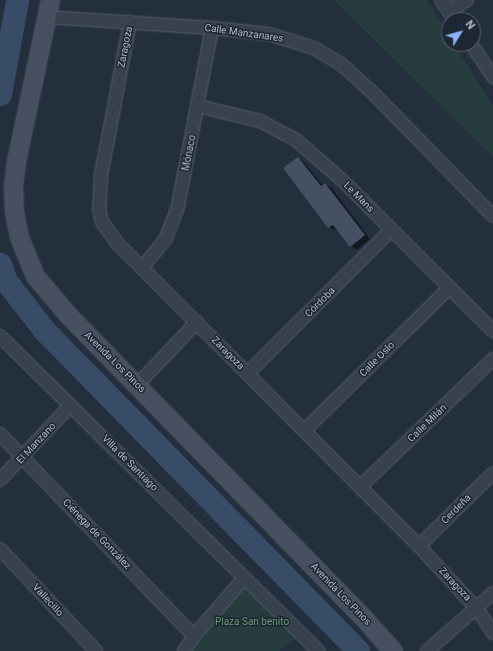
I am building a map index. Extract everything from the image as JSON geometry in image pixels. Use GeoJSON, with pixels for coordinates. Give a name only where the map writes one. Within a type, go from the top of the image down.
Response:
{"type":"FeatureCollection","features":[{"type":"Feature","properties":{"kind":"street","name":"Avenida Los Pinos"},"geometry":{"type":"LineString","coordinates":[[50,0],[16,162],[14,211],[19,237],[35,276],[50,296],[362,615],[393,651]]}},
{"type":"Feature","properties":{"kind":"street"},"geometry":{"type":"LineString","coordinates":[[441,0],[449,12]]}},
{"type":"Feature","properties":{"kind":"street"},"geometry":{"type":"LineString","coordinates":[[456,12],[467,0]]}},
{"type":"Feature","properties":{"kind":"street","name":"Calle Manzanares"},"geometry":{"type":"LineString","coordinates":[[46,17],[212,28],[269,34],[292,40],[328,55],[374,93],[493,216]]}},
{"type":"Feature","properties":{"kind":"street","name":"Zaragoza"},"geometry":{"type":"LineString","coordinates":[[130,22],[101,175],[99,209],[102,222],[108,232],[142,268],[361,486],[419,546],[477,609],[493,633]]}},
{"type":"Feature","properties":{"kind":"street","name":"Mónaco"},"geometry":{"type":"LineString","coordinates":[[142,268],[161,247],[173,222],[198,106],[212,28]]}},
{"type":"Feature","properties":{"kind":"street"},"geometry":{"type":"LineString","coordinates":[[476,52],[493,77]]}},
{"type":"Feature","properties":{"kind":"street","name":"Le Mans"},"geometry":{"type":"LineString","coordinates":[[198,106],[260,121],[296,140],[342,180],[493,331]]}},
{"type":"Feature","properties":{"kind":"street","name":"Córdoba"},"geometry":{"type":"LineString","coordinates":[[248,373],[391,230]]}},
{"type":"Feature","properties":{"kind":"street","name":"Calle Oslo"},"geometry":{"type":"LineString","coordinates":[[305,430],[449,288]]}},
{"type":"Feature","properties":{"kind":"street"},"geometry":{"type":"LineString","coordinates":[[137,385],[197,322]]}},
{"type":"Feature","properties":{"kind":"street","name":"Villa de Santiago"},"geometry":{"type":"LineString","coordinates":[[0,336],[318,651]]}},
{"type":"Feature","properties":{"kind":"street","name":"Calle Milán"},"geometry":{"type":"LineString","coordinates":[[361,486],[493,359]]}},
{"type":"Feature","properties":{"kind":"street","name":"El Manzano"},"geometry":{"type":"LineString","coordinates":[[0,480],[24,457],[70,405]]}},
{"type":"Feature","properties":{"kind":"street","name":"Ciénega de González"},"geometry":{"type":"LineString","coordinates":[[0,434],[24,457],[194,636]]}},
{"type":"Feature","properties":{"kind":"street","name":"Cerdeña"},"geometry":{"type":"LineString","coordinates":[[419,546],[493,473]]}},
{"type":"Feature","properties":{"kind":"street","name":"Vallecillo"},"geometry":{"type":"LineString","coordinates":[[0,549],[96,651]]}},
{"type":"Feature","properties":{"kind":"street"},"geometry":{"type":"LineString","coordinates":[[184,651],[194,636],[244,578]]}},
{"type":"Feature","properties":{"kind":"street"},"geometry":{"type":"LineString","coordinates":[[427,651],[477,609],[493,593]]}},
{"type":"Feature","properties":{"kind":"green space"},"geometry":{"type":"Polygon","coordinates":[[[334,0],[427,0],[441,23],[441,52],[459,52],[493,106],[493,157],[334,0]]]}},
{"type":"Feature","properties":{"kind":"green space","name":"Plaza San benito"},"geometry":{"type":"Polygon","coordinates":[[[250,580],[305,632],[279,651],[191,651],[250,580]]]}},
{"type":"Feature","properties":{"kind":"building"},"geometry":{"type":"Polygon","coordinates":[[[298,157],[321,186],[325,183],[365,235],[350,247],[333,225],[328,228],[283,168],[298,157]]]}},
{"type":"Feature","properties":{"kind":"waterway"},"geometry":{"type":"LineString","coordinates":[[0,94],[17,0]]}},
{"type":"Feature","properties":{"kind":"waterway"},"geometry":{"type":"LineString","coordinates":[[0,264],[6,281],[44,330],[358,651]]}}]}
